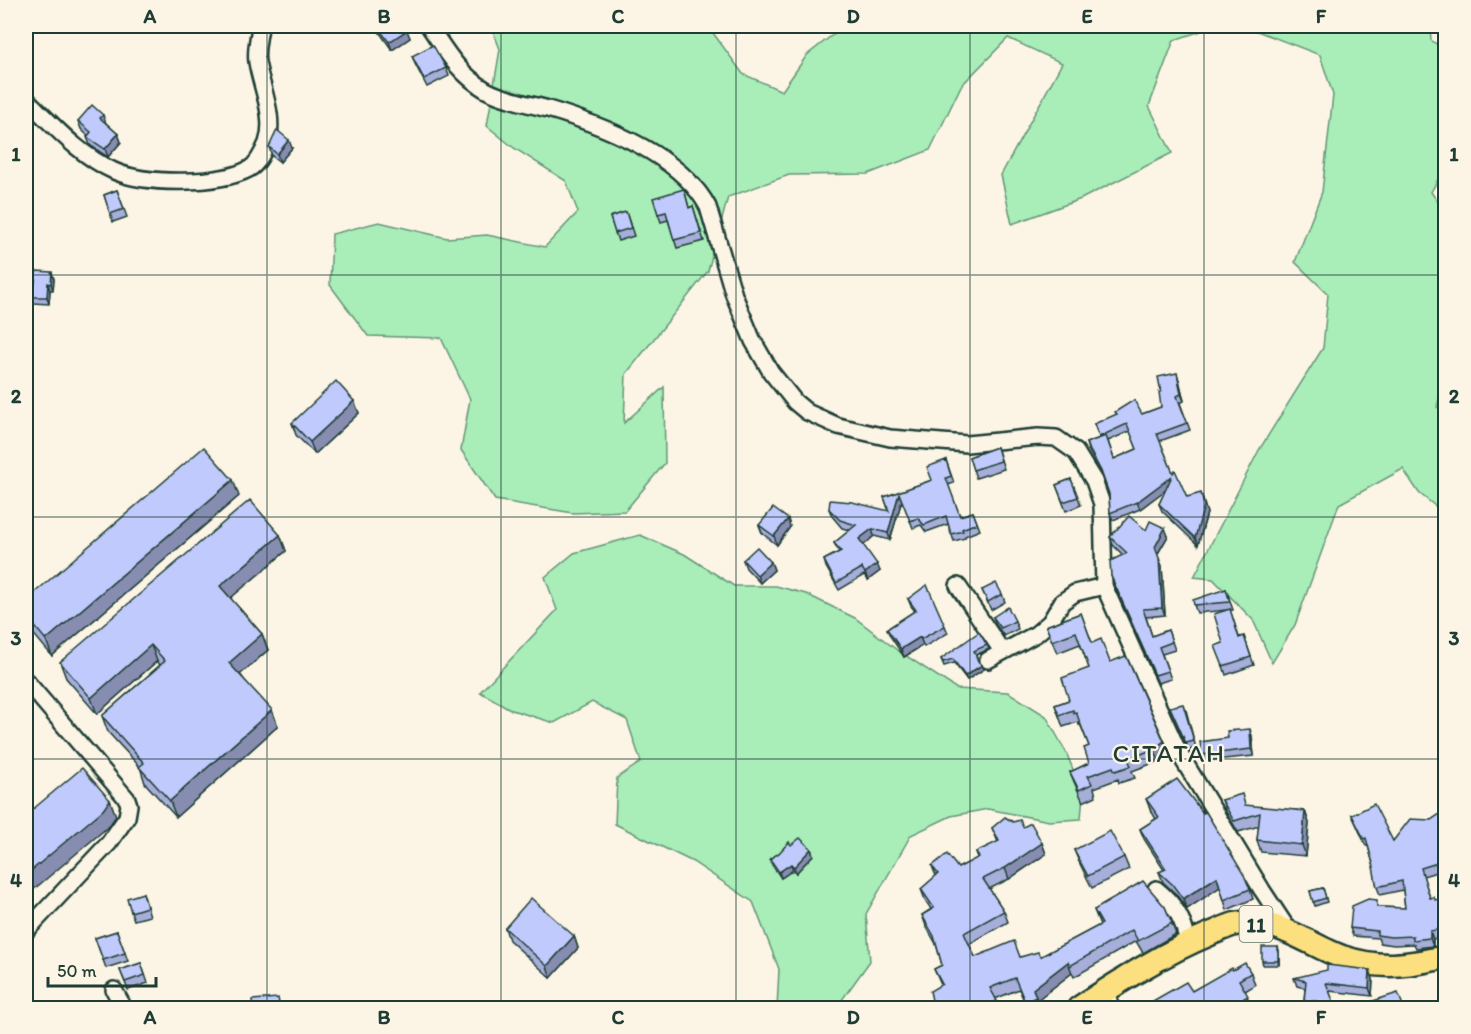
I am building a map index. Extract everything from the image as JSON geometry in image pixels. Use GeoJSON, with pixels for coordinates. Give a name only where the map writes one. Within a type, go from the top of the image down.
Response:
{"type":"FeatureCollection","features":[{"type":"Feature","properties":{"kind":"highway","name":"11"},"geometry":{"type":"LineString","coordinates":[[1079,1008],[1109,999],[1188,944],[1235,924],[1257,924],[1289,931],[1342,957],[1363,963],[1394,967],[1446,957]]}},
{"type":"Feature","properties":{"kind":"street"},"geometry":{"type":"LineString","coordinates":[[26,99],[85,153],[114,172],[153,181],[224,178],[249,168],[261,156],[267,142],[269,118],[256,52],[260,26]]}},
{"type":"Feature","properties":{"kind":"street"},"geometry":{"type":"LineString","coordinates":[[429,26],[458,68],[488,91],[613,130],[682,175],[700,194],[708,207],[734,295],[753,341],[771,372],[795,402],[807,412],[838,426],[890,438],[968,444],[1038,437],[1056,438],[1076,452],[1094,481],[1102,504],[1104,586],[1179,753],[1289,931]]}},
{"type":"Feature","properties":{"kind":"street"},"geometry":{"type":"LineString","coordinates":[[958,586],[1002,651]]}},
{"type":"Feature","properties":{"kind":"street"},"geometry":{"type":"LineString","coordinates":[[988,660],[1035,634],[1050,622],[1062,602],[1075,593],[1104,586]]}},
{"type":"Feature","properties":{"kind":"street"},"geometry":{"type":"LineString","coordinates":[[26,681],[127,799],[129,805],[127,818],[109,843],[26,931]]}},
{"type":"Feature","properties":{"kind":"street"},"geometry":{"type":"LineString","coordinates":[[1156,889],[1180,914],[1188,944]]}},
{"type":"Feature","properties":{"kind":"street"},"geometry":{"type":"LineString","coordinates":[[114,990],[124,1008]]}},
{"type":"Feature","properties":{"kind":"green space"},"geometry":{"type":"Polygon","coordinates":[[[491,26],[708,26],[743,74],[782,91],[807,55],[844,26],[1216,26],[1174,40],[1149,106],[1172,153],[1081,199],[1012,224],[1001,175],[1062,63],[1008,38],[961,86],[930,150],[868,174],[789,175],[728,197],[708,271],[626,374],[624,423],[664,387],[665,463],[625,511],[573,513],[495,500],[461,450],[470,399],[441,338],[368,336],[330,285],[332,234],[379,222],[447,238],[487,235],[545,247],[578,212],[566,181],[514,148],[487,126],[500,49],[491,26]]]}},
{"type":"Feature","properties":{"kind":"green space"},"geometry":{"type":"Polygon","coordinates":[[[1244,26],[1430,26],[1431,40],[1446,51],[1445,167],[1431,192],[1446,213],[1446,371],[1437,407],[1445,413],[1445,514],[1419,493],[1403,469],[1339,504],[1295,625],[1272,663],[1253,620],[1213,579],[1194,577],[1259,450],[1323,348],[1328,294],[1295,262],[1322,192],[1333,95],[1320,55],[1244,26]]]}},
{"type":"Feature","properties":{"kind":"green space"},"geometry":{"type":"Polygon","coordinates":[[[640,535],[684,554],[734,586],[776,586],[806,594],[855,618],[897,650],[957,689],[1008,692],[1046,716],[1066,752],[1083,794],[1081,819],[1049,821],[988,809],[951,816],[911,835],[866,914],[870,961],[839,1004],[834,1008],[777,1008],[779,969],[753,902],[693,862],[615,824],[617,778],[641,762],[627,720],[592,702],[554,723],[512,710],[480,692],[557,610],[545,577],[574,553],[640,535]]]}},
{"type":"Feature","properties":{"kind":"building"},"geometry":{"type":"Polygon","coordinates":[[[377,26],[404,26],[407,30],[389,42],[377,26]]]}},
{"type":"Feature","properties":{"kind":"building"},"geometry":{"type":"Polygon","coordinates":[[[433,45],[446,68],[424,79],[412,56],[433,45]]]}},
{"type":"Feature","properties":{"kind":"building"},"geometry":{"type":"Polygon","coordinates":[[[92,105],[103,115],[100,118],[118,134],[105,149],[87,137],[91,132],[78,121],[92,105]]]}},
{"type":"Feature","properties":{"kind":"building"},"geometry":{"type":"Polygon","coordinates":[[[277,130],[289,140],[277,154],[269,147],[277,130]]]}},
{"type":"Feature","properties":{"kind":"building"},"geometry":{"type":"Polygon","coordinates":[[[684,189],[689,208],[693,206],[701,233],[674,240],[666,212],[658,214],[653,198],[684,189]]]}},
{"type":"Feature","properties":{"kind":"building"},"geometry":{"type":"Polygon","coordinates":[[[117,190],[124,209],[110,214],[104,195],[117,190]]]}},
{"type":"Feature","properties":{"kind":"building"},"geometry":{"type":"Polygon","coordinates":[[[626,212],[631,228],[615,233],[610,217],[626,212]]]}},
{"type":"Feature","properties":{"kind":"building"},"geometry":{"type":"Polygon","coordinates":[[[36,271],[52,272],[47,297],[29,297],[29,302],[26,303],[26,286],[35,284],[36,271]]]}},
{"type":"Feature","properties":{"kind":"building"},"geometry":{"type":"Polygon","coordinates":[[[1177,373],[1181,394],[1177,396],[1187,423],[1157,434],[1173,473],[1175,470],[1187,497],[1201,493],[1204,506],[1195,538],[1159,504],[1172,476],[1137,502],[1110,513],[1109,494],[1101,471],[1086,443],[1106,436],[1114,459],[1137,449],[1127,424],[1099,437],[1094,424],[1117,414],[1115,412],[1134,400],[1142,414],[1161,407],[1158,377],[1177,373]]]}},
{"type":"Feature","properties":{"kind":"building"},"geometry":{"type":"Polygon","coordinates":[[[336,381],[354,401],[310,442],[292,423],[336,381]]]}},
{"type":"Feature","properties":{"kind":"building"},"geometry":{"type":"Polygon","coordinates":[[[204,447],[233,480],[46,640],[26,616],[26,600],[204,447]]]}},
{"type":"Feature","properties":{"kind":"building"},"geometry":{"type":"Polygon","coordinates":[[[997,447],[1001,461],[973,470],[969,457],[997,447]]]}},
{"type":"Feature","properties":{"kind":"building"},"geometry":{"type":"Polygon","coordinates":[[[946,460],[951,476],[946,478],[960,516],[973,512],[977,523],[962,529],[963,531],[951,534],[946,516],[924,525],[918,518],[910,521],[899,493],[888,533],[872,529],[859,539],[877,564],[865,573],[862,568],[836,583],[824,560],[841,551],[834,543],[856,525],[840,520],[829,509],[830,500],[852,502],[889,511],[884,497],[932,480],[927,467],[946,460]]]}},
{"type":"Feature","properties":{"kind":"building"},"geometry":{"type":"Polygon","coordinates":[[[1071,479],[1078,497],[1063,502],[1056,485],[1071,479]]]}},
{"type":"Feature","properties":{"kind":"building"},"geometry":{"type":"Polygon","coordinates":[[[250,500],[280,535],[220,586],[262,634],[229,663],[272,710],[170,801],[139,767],[144,763],[102,716],[165,661],[151,645],[91,698],[60,662],[250,500]]]}},
{"type":"Feature","properties":{"kind":"building"},"geometry":{"type":"Polygon","coordinates":[[[773,508],[788,519],[774,536],[759,525],[773,508]]]}},
{"type":"Feature","properties":{"kind":"building"},"geometry":{"type":"Polygon","coordinates":[[[1129,516],[1146,530],[1150,521],[1165,528],[1155,547],[1159,558],[1162,608],[1143,609],[1152,636],[1168,630],[1172,642],[1159,647],[1168,671],[1155,675],[1111,576],[1110,561],[1127,553],[1110,537],[1129,516]]]}},
{"type":"Feature","properties":{"kind":"building"},"geometry":{"type":"Polygon","coordinates":[[[757,547],[771,562],[757,575],[743,560],[757,547]]]}},
{"type":"Feature","properties":{"kind":"building"},"geometry":{"type":"Polygon","coordinates":[[[996,583],[1002,594],[988,602],[982,590],[996,583]]]}},
{"type":"Feature","properties":{"kind":"building"},"geometry":{"type":"Polygon","coordinates":[[[927,585],[945,626],[921,639],[920,637],[901,649],[887,629],[916,610],[908,599],[927,585]]]}},
{"type":"Feature","properties":{"kind":"building"},"geometry":{"type":"Polygon","coordinates":[[[1226,589],[1230,602],[1194,605],[1193,600],[1226,589]]]}},
{"type":"Feature","properties":{"kind":"building"},"geometry":{"type":"Polygon","coordinates":[[[1008,607],[1015,621],[1001,628],[993,617],[1008,607]]]}},
{"type":"Feature","properties":{"kind":"building"},"geometry":{"type":"Polygon","coordinates":[[[1230,609],[1239,638],[1244,636],[1251,657],[1223,666],[1215,646],[1223,643],[1214,614],[1230,609]]]}},
{"type":"Feature","properties":{"kind":"building"},"geometry":{"type":"Polygon","coordinates":[[[1081,613],[1092,643],[1101,639],[1110,662],[1126,656],[1164,741],[1154,749],[1128,759],[1131,766],[1115,771],[1113,767],[1088,776],[1092,784],[1079,790],[1070,772],[1089,763],[1084,748],[1089,746],[1076,712],[1074,713],[1073,710],[1059,715],[1055,705],[1069,700],[1062,678],[1089,668],[1076,632],[1052,641],[1046,626],[1081,613]]]}},
{"type":"Feature","properties":{"kind":"building"},"geometry":{"type":"Polygon","coordinates":[[[979,632],[987,645],[974,651],[982,665],[965,676],[953,659],[943,662],[941,659],[979,632]]]}},
{"type":"Feature","properties":{"kind":"building"},"geometry":{"type":"Polygon","coordinates":[[[1183,704],[1194,741],[1186,743],[1170,707],[1183,704]]]}},
{"type":"Feature","properties":{"kind":"building"},"geometry":{"type":"Polygon","coordinates":[[[1250,729],[1251,749],[1202,755],[1200,742],[1228,738],[1227,731],[1250,729]]]}},
{"type":"Feature","properties":{"kind":"building"},"geometry":{"type":"Polygon","coordinates":[[[82,768],[110,800],[103,810],[26,875],[26,815],[82,768]]]}},
{"type":"Feature","properties":{"kind":"building"},"geometry":{"type":"Polygon","coordinates":[[[1177,779],[1203,813],[1206,812],[1250,889],[1224,900],[1217,877],[1183,899],[1159,872],[1166,869],[1140,829],[1159,817],[1146,799],[1177,779]]]}},
{"type":"Feature","properties":{"kind":"building"},"geometry":{"type":"Polygon","coordinates":[[[1242,794],[1245,805],[1305,811],[1302,845],[1257,840],[1260,813],[1234,821],[1222,800],[1242,794]]]}},
{"type":"Feature","properties":{"kind":"building"},"geometry":{"type":"Polygon","coordinates":[[[1374,804],[1393,841],[1410,819],[1431,820],[1446,810],[1446,855],[1437,863],[1421,868],[1430,898],[1434,897],[1435,900],[1446,898],[1446,928],[1430,931],[1430,938],[1413,940],[1413,936],[1391,937],[1377,935],[1377,931],[1350,928],[1352,906],[1368,899],[1377,900],[1377,907],[1405,908],[1402,881],[1377,887],[1366,838],[1364,839],[1352,815],[1374,804]]]}},
{"type":"Feature","properties":{"kind":"building"},"geometry":{"type":"Polygon","coordinates":[[[1005,817],[1013,822],[1020,820],[1023,827],[1031,823],[1042,843],[1005,868],[983,879],[1004,911],[964,933],[975,957],[1014,941],[1020,957],[1038,952],[1040,957],[1102,924],[1094,910],[1143,881],[1165,907],[1172,923],[1138,941],[1132,930],[1070,966],[1068,962],[1033,989],[1036,997],[1025,1002],[1015,978],[990,988],[997,1001],[990,1004],[992,1008],[923,1008],[933,1005],[930,991],[942,984],[934,969],[942,965],[934,936],[922,915],[934,908],[921,889],[938,874],[932,866],[947,854],[958,868],[979,857],[976,852],[999,841],[992,828],[1005,817]]]}},
{"type":"Feature","properties":{"kind":"building"},"geometry":{"type":"Polygon","coordinates":[[[1110,831],[1124,857],[1088,876],[1074,850],[1110,831]]]}},
{"type":"Feature","properties":{"kind":"building"},"geometry":{"type":"Polygon","coordinates":[[[800,838],[811,849],[794,867],[791,864],[779,872],[770,859],[789,842],[791,845],[800,838]]]}},
{"type":"Feature","properties":{"kind":"building"},"geometry":{"type":"Polygon","coordinates":[[[1323,888],[1326,898],[1313,902],[1310,891],[1323,888]]]}},
{"type":"Feature","properties":{"kind":"building"},"geometry":{"type":"Polygon","coordinates":[[[143,893],[147,907],[131,912],[127,898],[143,893]]]}},
{"type":"Feature","properties":{"kind":"building"},"geometry":{"type":"Polygon","coordinates":[[[531,898],[574,936],[547,966],[505,928],[531,898]]]}},
{"type":"Feature","properties":{"kind":"building"},"geometry":{"type":"Polygon","coordinates":[[[117,931],[125,953],[103,960],[95,938],[117,931]]]}},
{"type":"Feature","properties":{"kind":"building"},"geometry":{"type":"Polygon","coordinates":[[[1262,947],[1278,947],[1278,961],[1262,961],[1262,947]]]}},
{"type":"Feature","properties":{"kind":"building"},"geometry":{"type":"Polygon","coordinates":[[[141,963],[145,975],[125,982],[120,970],[141,963]]]}},
{"type":"Feature","properties":{"kind":"building"},"geometry":{"type":"Polygon","coordinates":[[[1245,963],[1251,973],[1239,980],[1248,996],[1226,1008],[1210,1008],[1207,1004],[1199,1008],[1155,1008],[1151,1002],[1186,982],[1192,991],[1245,963]]]}},
{"type":"Feature","properties":{"kind":"building"},"geometry":{"type":"Polygon","coordinates":[[[1327,965],[1370,970],[1369,988],[1326,983],[1336,1008],[1319,1008],[1317,1001],[1304,1001],[1306,981],[1294,978],[1327,970],[1327,965]]]}},
{"type":"Feature","properties":{"kind":"building"},"geometry":{"type":"Polygon","coordinates":[[[1398,993],[1404,1008],[1351,1008],[1398,993]]]}},
{"type":"Feature","properties":{"kind":"building"},"geometry":{"type":"Polygon","coordinates":[[[278,998],[280,1008],[253,1008],[252,1000],[278,998]]]}},
{"type":"Feature","properties":{"kind":"building"},"geometry":{"type":"Polygon","coordinates":[[[851,1002],[853,1008],[830,1008],[830,1006],[851,1002]]]}},
{"type":"Feature","properties":{"kind":"district","name":"CITATAH"},"geometry":{"type":"Point","coordinates":[1169,753]}}]}
